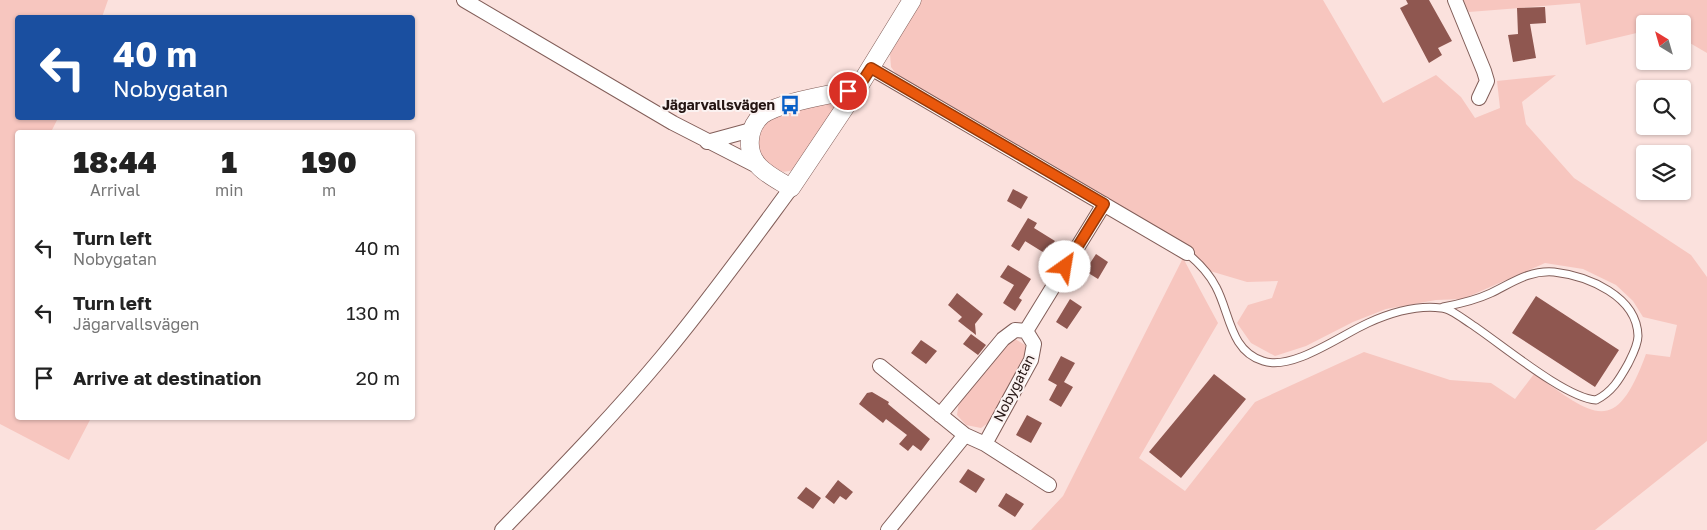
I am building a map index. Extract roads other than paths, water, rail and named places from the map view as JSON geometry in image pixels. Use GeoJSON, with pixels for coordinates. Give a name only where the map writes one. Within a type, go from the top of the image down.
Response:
{"type":"FeatureCollection","features":[{"type":"Feature","properties":{"kind":"street"},"geometry":{"type":"LineString","coordinates":[[464,0],[707,142],[758,166],[791,188]]}},
{"type":"Feature","properties":{"kind":"street"},"geometry":{"type":"LineString","coordinates":[[502,530],[588,441],[662,357],[729,274],[791,188],[858,88],[912,0]]}},
{"type":"Feature","properties":{"kind":"street"},"geometry":{"type":"LineString","coordinates":[[1455,0],[1484,71],[1486,81],[1479,98]]}},
{"type":"Feature","properties":{"kind":"street"},"geometry":{"type":"LineString","coordinates":[[871,68],[1187,253]]}},
{"type":"Feature","properties":{"kind":"street"},"geometry":{"type":"LineString","coordinates":[[758,166],[750,148],[751,130],[762,116],[776,108],[858,88]]}},
{"type":"Feature","properties":{"kind":"street"},"geometry":{"type":"LineString","coordinates":[[707,142],[751,130]]}},
{"type":"Feature","properties":{"kind":"street"},"geometry":{"type":"LineString","coordinates":[[940,415],[1002,339],[1015,330],[1026,331],[1104,204]]}},
{"type":"Feature","properties":{"kind":"street","name":"Nobygatan"},"geometry":{"type":"LineString","coordinates":[[984,444],[1031,360],[1034,344],[1026,331]]}},
{"type":"Feature","properties":{"kind":"street"},"geometry":{"type":"LineString","coordinates":[[880,366],[965,435],[984,444],[1049,485]]}},
{"type":"Feature","properties":{"kind":"street"},"geometry":{"type":"LineString","coordinates":[[888,530],[965,435]]}},
{"type":"Feature","properties":{"kind":"lane"},"geometry":{"type":"LineString","coordinates":[[1187,253],[1208,274],[1217,289],[1238,341],[1252,356],[1264,362],[1293,360],[1368,323],[1395,312],[1443,307],[1479,298],[1518,278],[1552,272],[1579,278],[1613,294],[1628,308],[1636,321],[1638,337],[1634,352],[1621,377],[1608,394],[1596,400],[1587,400],[1554,382],[1443,307]]}},
{"type":"Feature","properties":{"kind":"place","name":"Jägarvallsvägen"},"geometry":{"type":"Point","coordinates":[790,105]}}]}
